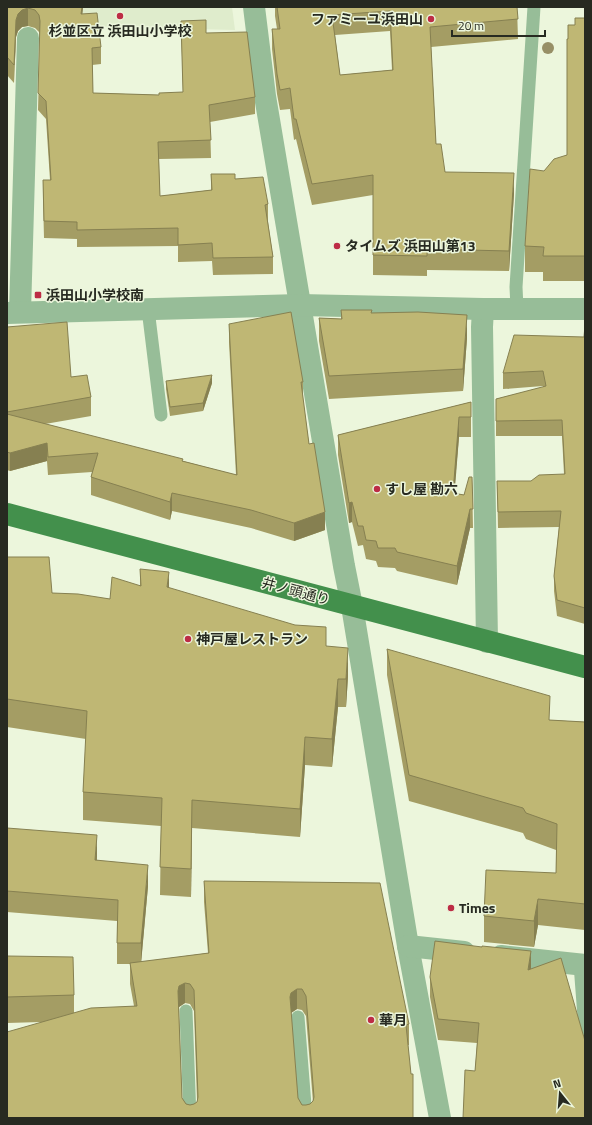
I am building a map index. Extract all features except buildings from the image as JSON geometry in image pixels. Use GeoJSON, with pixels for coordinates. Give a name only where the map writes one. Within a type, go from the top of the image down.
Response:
{"type":"FeatureCollection","features":[{"type":"Feature","properties":{"kind":"main road","name":"井ノ頭通り"},"geometry":{"type":"LineString","coordinates":[[7,514],[585,667]]}},
{"type":"Feature","properties":{"kind":"street"},"geometry":{"type":"LineString","coordinates":[[254,7],[265,96],[408,946],[440,1118]]}},
{"type":"Feature","properties":{"kind":"street"},"geometry":{"type":"LineString","coordinates":[[28,38],[13,313],[300,305],[585,308]]}},
{"type":"Feature","properties":{"kind":"street"},"geometry":{"type":"LineString","coordinates":[[483,308],[482,327],[487,642]]}},
{"type":"Feature","properties":{"kind":"street"},"geometry":{"type":"LineString","coordinates":[[408,946],[582,965]]}},
{"type":"Feature","properties":{"kind":"lane"},"geometry":{"type":"LineString","coordinates":[[517,308],[516,287],[534,7]]}},
{"type":"Feature","properties":{"kind":"lane"},"geometry":{"type":"LineString","coordinates":[[148,309],[161,414]]}},
{"type":"Feature","properties":{"kind":"lane"},"geometry":{"type":"LineString","coordinates":[[582,965],[585,1030]]}},
{"type":"Feature","properties":{"kind":"lane"},"geometry":{"type":"LineString","coordinates":[[186,1011],[190,1118]]}},
{"type":"Feature","properties":{"kind":"lane"},"geometry":{"type":"LineString","coordinates":[[298,1017],[306,1118]]}},
{"type":"Feature","properties":{"kind":"shaded area","name":"杉並区立 浜田山小学校"},"geometry":{"type":"Polygon","coordinates":[[[7,7],[232,7],[235,30],[7,24],[7,7]]]}},
{"type":"Feature","properties":{"kind":"place","name":"杉並区立 浜田山小学校"},"geometry":{"type":"Point","coordinates":[120,16]}},
{"type":"Feature","properties":{"kind":"place","name":"ファミーユ浜田山"},"geometry":{"type":"Point","coordinates":[431,19]}},
{"type":"Feature","properties":{"kind":"place","name":"タイムズ 浜田山第13"},"geometry":{"type":"Point","coordinates":[337,246]}},
{"type":"Feature","properties":{"kind":"place","name":"浜田山小学校南"},"geometry":{"type":"Point","coordinates":[38,295]}},
{"type":"Feature","properties":{"kind":"place","name":"すし屋 勘六"},"geometry":{"type":"Point","coordinates":[377,489]}},
{"type":"Feature","properties":{"kind":"place","name":"神戸屋レストラン"},"geometry":{"type":"Point","coordinates":[188,639]}},
{"type":"Feature","properties":{"kind":"place","name":"Times"},"geometry":{"type":"Point","coordinates":[451,908]}},
{"type":"Feature","properties":{"kind":"place","name":"華月"},"geometry":{"type":"Point","coordinates":[371,1020]}}]}
